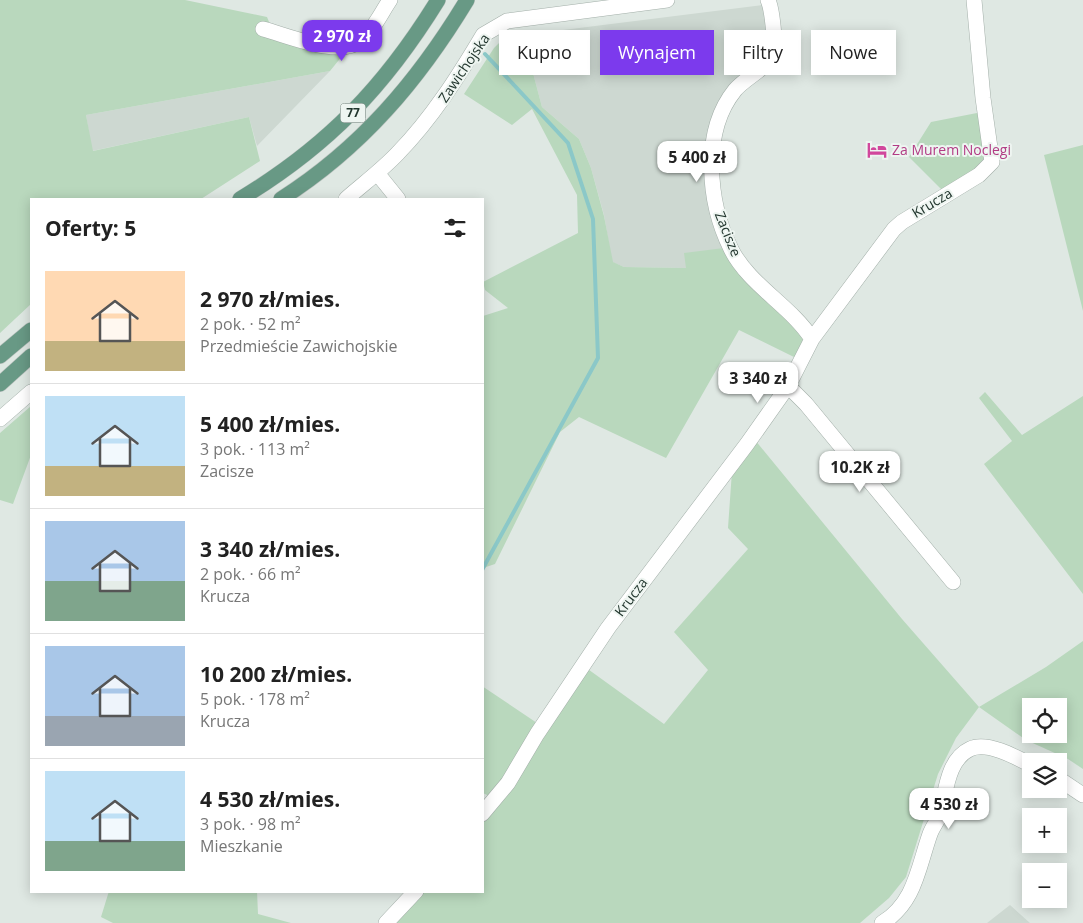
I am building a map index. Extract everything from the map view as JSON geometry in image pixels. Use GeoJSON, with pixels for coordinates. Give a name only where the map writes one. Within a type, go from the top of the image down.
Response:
{"type":"FeatureCollection","features":[{"type":"Feature","properties":{"kind":"main road","name":"77"},"geometry":{"type":"LineString","coordinates":[[241,198],[310,150],[356,110],[400,58],[438,0]]}},
{"type":"Feature","properties":{"kind":"main road","name":"77"},"geometry":{"type":"LineString","coordinates":[[282,198],[329,166],[379,121],[430,59],[467,0]]}},
{"type":"Feature","properties":{"kind":"main road"},"geometry":{"type":"LineString","coordinates":[[0,356],[30,331]]}},
{"type":"Feature","properties":{"kind":"main road"},"geometry":{"type":"LineString","coordinates":[[0,384],[30,357]]}},
{"type":"Feature","properties":{"kind":"street"},"geometry":{"type":"LineString","coordinates":[[263,28],[321,45],[345,47],[356,44],[364,37],[390,0]]}},
{"type":"Feature","properties":{"kind":"street","name":"Zawichojska"},"geometry":{"type":"LineString","coordinates":[[347,198],[377,173],[412,139],[436,109],[483,35],[494,27],[506,21],[667,0]]}},
{"type":"Feature","properties":{"kind":"street","name":"Krucza"},"geometry":{"type":"LineString","coordinates":[[484,812],[508,783],[537,734],[608,628],[737,458],[788,386],[812,339],[894,229],[902,222],[979,175],[992,162],[983,98],[974,0]]}},
{"type":"Feature","properties":{"kind":"street","name":"Zacisze"},"geometry":{"type":"LineString","coordinates":[[768,1],[773,52],[766,63],[735,90],[721,113],[717,124],[711,166],[712,185],[724,231],[738,261],[802,326],[812,339]]}},
{"type":"Feature","properties":{"kind":"street"},"geometry":{"type":"LineString","coordinates":[[377,173],[397,198]]}},
{"type":"Feature","properties":{"kind":"street"},"geometry":{"type":"LineString","coordinates":[[788,386],[818,419],[953,582]]}},
{"type":"Feature","properties":{"kind":"street"},"geometry":{"type":"LineString","coordinates":[[0,419],[30,393]]}},
{"type":"Feature","properties":{"kind":"street"},"geometry":{"type":"LineString","coordinates":[[882,923],[900,911],[914,885],[931,833],[938,818],[946,785],[955,764],[963,754],[971,748],[987,747],[1022,761]]}},
{"type":"Feature","properties":{"kind":"street"},"geometry":{"type":"LineString","coordinates":[[1067,784],[1083,795]]}},
{"type":"Feature","properties":{"kind":"street"},"geometry":{"type":"LineString","coordinates":[[386,923],[414,893]]}},
{"type":"Feature","properties":{"kind":"shaded area"},"geometry":{"type":"Polygon","coordinates":[[[763,5],[766,30],[724,30],[724,75],[747,75],[716,112],[724,248],[686,268],[624,267],[612,262],[604,215],[591,168],[579,139],[542,107],[534,75],[590,75],[590,30],[563,30],[763,5]]]}},
{"type":"Feature","properties":{"kind":"shaded area"},"geometry":{"type":"Polygon","coordinates":[[[330,71],[257,146],[249,117],[92,151],[86,115],[330,71]]]}},
{"type":"Feature","properties":{"kind":"shaded area"},"geometry":{"type":"Polygon","coordinates":[[[1010,905],[1030,923],[987,923],[1010,905]]]}},
{"type":"Feature","properties":{"kind":"green space"},"geometry":{"type":"Polygon","coordinates":[[[0,0],[185,0],[267,17],[276,39],[302,49],[347,50],[330,71],[86,115],[93,151],[249,117],[260,161],[203,198],[30,198],[30,305],[0,333],[0,0]]]}},
{"type":"Feature","properties":{"kind":"green space"},"geometry":{"type":"Polygon","coordinates":[[[499,43],[499,75],[534,75],[542,107],[579,139],[591,168],[604,216],[613,262],[624,267],[686,268],[684,253],[724,248],[803,330],[803,339],[796,358],[739,330],[666,458],[579,417],[560,432],[495,564],[484,568],[484,316],[508,308],[485,290],[484,281],[578,233],[577,195],[532,109],[512,125],[464,94],[499,43]]]}},
{"type":"Feature","properties":{"kind":"green space"},"geometry":{"type":"Polygon","coordinates":[[[982,112],[988,159],[944,192],[909,157],[931,122],[982,112]]]}},
{"type":"Feature","properties":{"kind":"green space"},"geometry":{"type":"Polygon","coordinates":[[[1083,145],[1083,311],[1044,155],[1083,145]]]}},
{"type":"Feature","properties":{"kind":"green space"},"geometry":{"type":"Polygon","coordinates":[[[985,392],[1022,435],[1083,396],[1083,594],[984,464],[1012,441],[979,398],[985,392]]]}},
{"type":"Feature","properties":{"kind":"green space"},"geometry":{"type":"Polygon","coordinates":[[[30,407],[30,458],[13,504],[0,500],[0,433],[30,407]]]}},
{"type":"Feature","properties":{"kind":"green space"},"geometry":{"type":"Polygon","coordinates":[[[755,440],[902,619],[979,707],[956,738],[938,774],[906,877],[889,898],[860,923],[394,923],[420,893],[484,893],[484,818],[585,667],[664,724],[708,670],[674,632],[748,549],[728,528],[732,471],[755,440]]]}},
{"type":"Feature","properties":{"kind":"green space"},"geometry":{"type":"Polygon","coordinates":[[[1083,641],[1083,769],[1067,759],[1067,753],[1055,753],[1033,743],[1067,743],[1067,698],[1022,698],[1022,737],[979,707],[1046,667],[1083,641]]]}},
{"type":"Feature","properties":{"kind":"green space"},"geometry":{"type":"Polygon","coordinates":[[[484,687],[537,723],[501,781],[489,796],[484,794],[484,687]]]}},
{"type":"Feature","properties":{"kind":"green space"},"geometry":{"type":"Polygon","coordinates":[[[108,893],[257,893],[258,914],[291,923],[113,923],[101,917],[108,893]]]}},
{"type":"Feature","properties":{"kind":"waterway"},"geometry":{"type":"LineString","coordinates":[[484,566],[598,358],[593,219],[568,143],[485,54]]}},
{"type":"Feature","properties":{"kind":"place","name":"Za Murem Noclegi"},"geometry":{"type":"Point","coordinates":[877,150]}}]}
